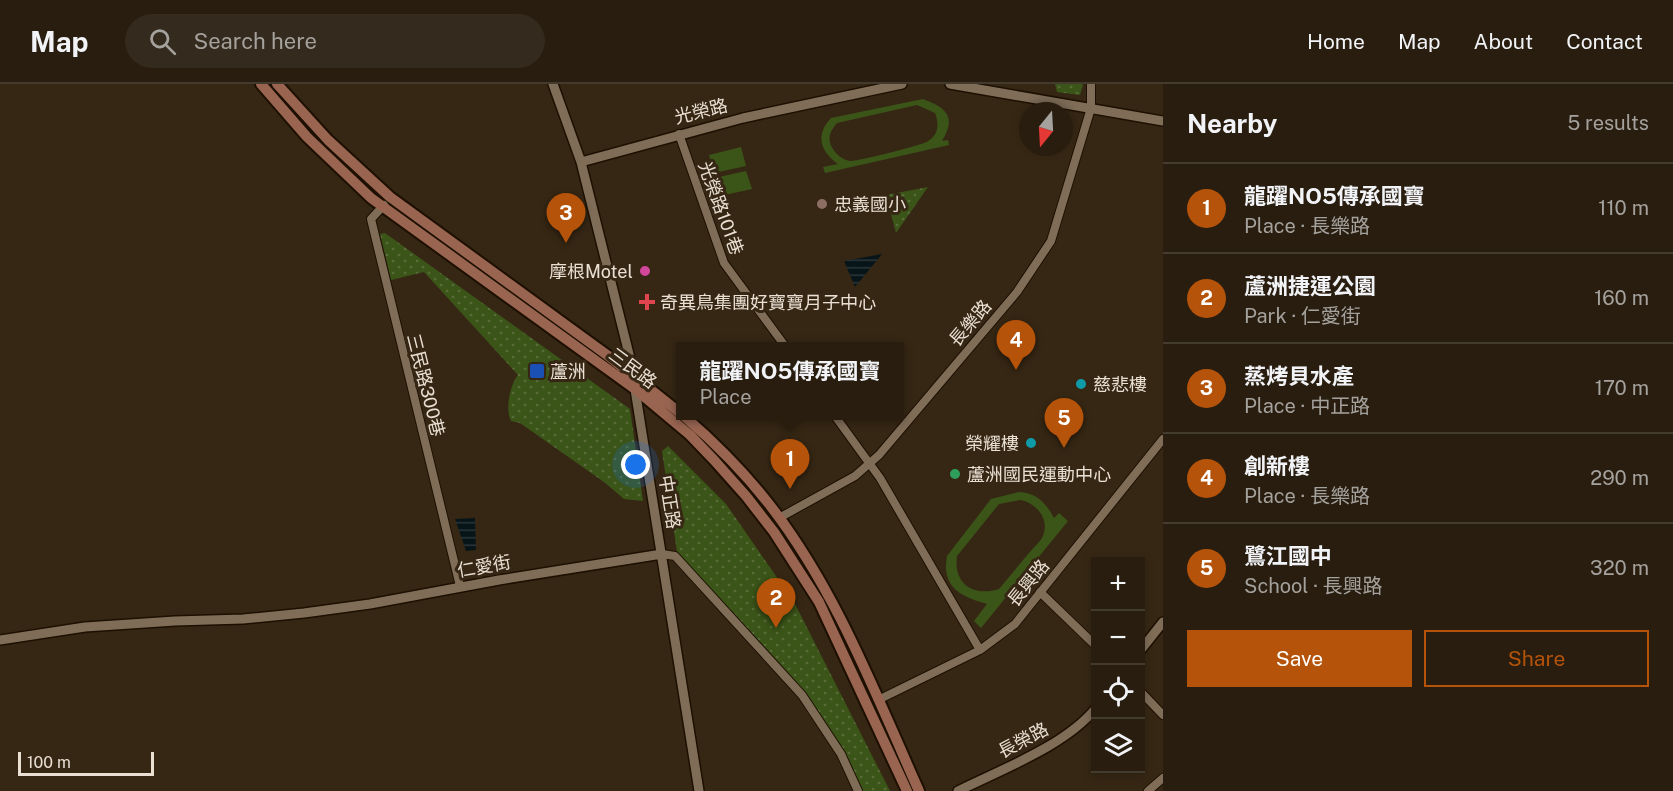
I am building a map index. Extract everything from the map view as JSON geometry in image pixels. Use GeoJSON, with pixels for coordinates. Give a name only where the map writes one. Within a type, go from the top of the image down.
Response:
{"type":"FeatureCollection","features":[{"type":"Feature","properties":{"kind":"main road","name":"三民路"},"geometry":{"type":"LineString","coordinates":[[261,84],[307,136],[383,207],[635,389],[690,435],[714,460],[746,496],[780,541],[819,602],[907,791]]}},
{"type":"Feature","properties":{"kind":"main road","name":"三民路"},"geometry":{"type":"LineString","coordinates":[[277,84],[328,140],[390,196],[676,409]]}},
{"type":"Feature","properties":{"kind":"main road","name":"三民路"},"geometry":{"type":"LineString","coordinates":[[689,420],[711,440],[768,503],[797,543],[825,590],[919,791]]}},
{"type":"Feature","properties":{"kind":"street","name":"中正路"},"geometry":{"type":"LineString","coordinates":[[553,84],[581,162],[633,375],[699,791]]}},
{"type":"Feature","properties":{"kind":"street","name":"光榮路"},"geometry":{"type":"LineString","coordinates":[[581,162],[743,118],[902,84]]}},
{"type":"Feature","properties":{"kind":"street"},"geometry":{"type":"LineString","coordinates":[[950,84],[1163,121]]}},
{"type":"Feature","properties":{"kind":"street","name":"長樂路"},"geometry":{"type":"LineString","coordinates":[[779,518],[855,476],[870,464],[1017,292],[1051,241],[1091,108],[1090,84]]}},
{"type":"Feature","properties":{"kind":"street","name":"光榮路101巷"},"geometry":{"type":"LineString","coordinates":[[679,134],[724,263],[782,342]]}},
{"type":"Feature","properties":{"kind":"street","name":"三民路300巷"},"geometry":{"type":"LineString","coordinates":[[390,196],[371,219],[460,586]]}},
{"type":"Feature","properties":{"kind":"street"},"geometry":{"type":"LineString","coordinates":[[838,420],[886,488],[980,650]]}},
{"type":"Feature","properties":{"kind":"street","name":"長興路"},"geometry":{"type":"LineString","coordinates":[[878,700],[980,650],[1015,624],[1163,439]]}},
{"type":"Feature","properties":{"kind":"street"},"geometry":{"type":"LineString","coordinates":[[662,554],[675,556],[802,695],[841,754],[858,791]]}},
{"type":"Feature","properties":{"kind":"street","name":"仁愛街"},"geometry":{"type":"LineString","coordinates":[[0,640],[85,627],[243,619],[304,613],[370,604],[460,586],[662,554]]}},
{"type":"Feature","properties":{"kind":"street"},"geometry":{"type":"LineString","coordinates":[[1040,592],[1091,642]]}},
{"type":"Feature","properties":{"kind":"street"},"geometry":{"type":"LineString","coordinates":[[1145,645],[1163,622]]}},
{"type":"Feature","properties":{"kind":"street"},"geometry":{"type":"LineString","coordinates":[[1145,696],[1163,715]]}},
{"type":"Feature","properties":{"kind":"street","name":"長榮路"},"geometry":{"type":"LineString","coordinates":[[958,791],[1056,742],[1091,714]]}},
{"type":"Feature","properties":{"kind":"street"},"geometry":{"type":"LineString","coordinates":[[1148,791],[1163,778]]}},
{"type":"Feature","properties":{"kind":"green space"},"geometry":{"type":"Polygon","coordinates":[[[1055,84],[1083,84],[1080,95],[1057,92],[1055,84]]]}},
{"type":"Feature","properties":{"kind":"green space"},"geometry":{"type":"Polygon","coordinates":[[[923,99],[938,106],[947,114],[949,125],[942,141],[948,140],[949,145],[825,173],[823,167],[838,164],[827,154],[821,137],[831,118],[923,99]],[[917,105],[837,123],[831,133],[830,144],[838,155],[851,161],[915,146],[928,141],[936,132],[935,113],[917,105]]]}},
{"type":"Feature","properties":{"kind":"green space"},"geometry":{"type":"Polygon","coordinates":[[[741,147],[746,166],[714,173],[709,155],[741,147]]]}},
{"type":"Feature","properties":{"kind":"green space"},"geometry":{"type":"Polygon","coordinates":[[[746,171],[752,189],[720,196],[714,178],[746,171]]]}},
{"type":"Feature","properties":{"kind":"green space"},"geometry":{"type":"Polygon","coordinates":[[[928,187],[896,233],[886,195],[928,187]]]}},
{"type":"Feature","properties":{"kind":"green space"},"geometry":{"type":"Polygon","coordinates":[[[385,233],[630,409],[643,501],[624,499],[604,482],[520,423],[511,421],[508,410],[509,397],[518,375],[424,272],[391,280],[380,234],[385,233]]]}},
{"type":"Feature","properties":{"kind":"green space"},"geometry":{"type":"Polygon","coordinates":[[[668,446],[726,504],[794,602],[890,791],[858,791],[806,694],[677,552],[662,451],[668,446]]]}},
{"type":"Feature","properties":{"kind":"green space"},"geometry":{"type":"Polygon","coordinates":[[[1019,492],[1031,494],[1044,503],[1054,518],[1059,513],[1068,521],[981,628],[974,621],[987,604],[969,598],[955,589],[947,576],[946,567],[947,556],[991,499],[1019,492]],[[1020,500],[999,504],[957,556],[958,574],[967,586],[981,591],[999,589],[1041,540],[1045,525],[1041,513],[1020,500]]]}},
{"type":"Feature","properties":{"kind":"shaded area"},"geometry":{"type":"Polygon","coordinates":[[[882,254],[855,287],[844,261],[882,254]]]}},
{"type":"Feature","properties":{"kind":"shaded area"},"geometry":{"type":"Polygon","coordinates":[[[475,518],[476,550],[466,551],[455,519],[475,518]]]}},
{"type":"Feature","properties":{"kind":"place","name":"忠義國小"},"geometry":{"type":"Point","coordinates":[822,204]}},
{"type":"Feature","properties":{"kind":"place","name":"蒸烤貝水產"},"geometry":{"type":"Point","coordinates":[566,243]}},
{"type":"Feature","properties":{"kind":"place","name":"摩根Motel"},"geometry":{"type":"Point","coordinates":[645,271]}},
{"type":"Feature","properties":{"kind":"place","name":"奇異鳥集團好寶寶月子中心"},"geometry":{"type":"Point","coordinates":[647,302]}},
{"type":"Feature","properties":{"kind":"place","name":"創新樓"},"geometry":{"type":"Point","coordinates":[1016,370]}},
{"type":"Feature","properties":{"kind":"place","name":"蘆洲"},"geometry":{"type":"Point","coordinates":[537,371]}},
{"type":"Feature","properties":{"kind":"place","name":"慈悲樓"},"geometry":{"type":"Point","coordinates":[1081,384]}},
{"type":"Feature","properties":{"kind":"place","name":"榮耀樓"},"geometry":{"type":"Point","coordinates":[1031,443]}},
{"type":"Feature","properties":{"kind":"place","name":"鷺江國中"},"geometry":{"type":"Point","coordinates":[1064,448]}},
{"type":"Feature","properties":{"kind":"place","name":"蘆洲國民運動中心"},"geometry":{"type":"Point","coordinates":[955,474]}},
{"type":"Feature","properties":{"kind":"place","name":"龍躍NO5傳承國寶"},"geometry":{"type":"Point","coordinates":[790,489]}},
{"type":"Feature","properties":{"kind":"place","name":"蘆洲捷運公園"},"geometry":{"type":"Point","coordinates":[776,628]}}]}
